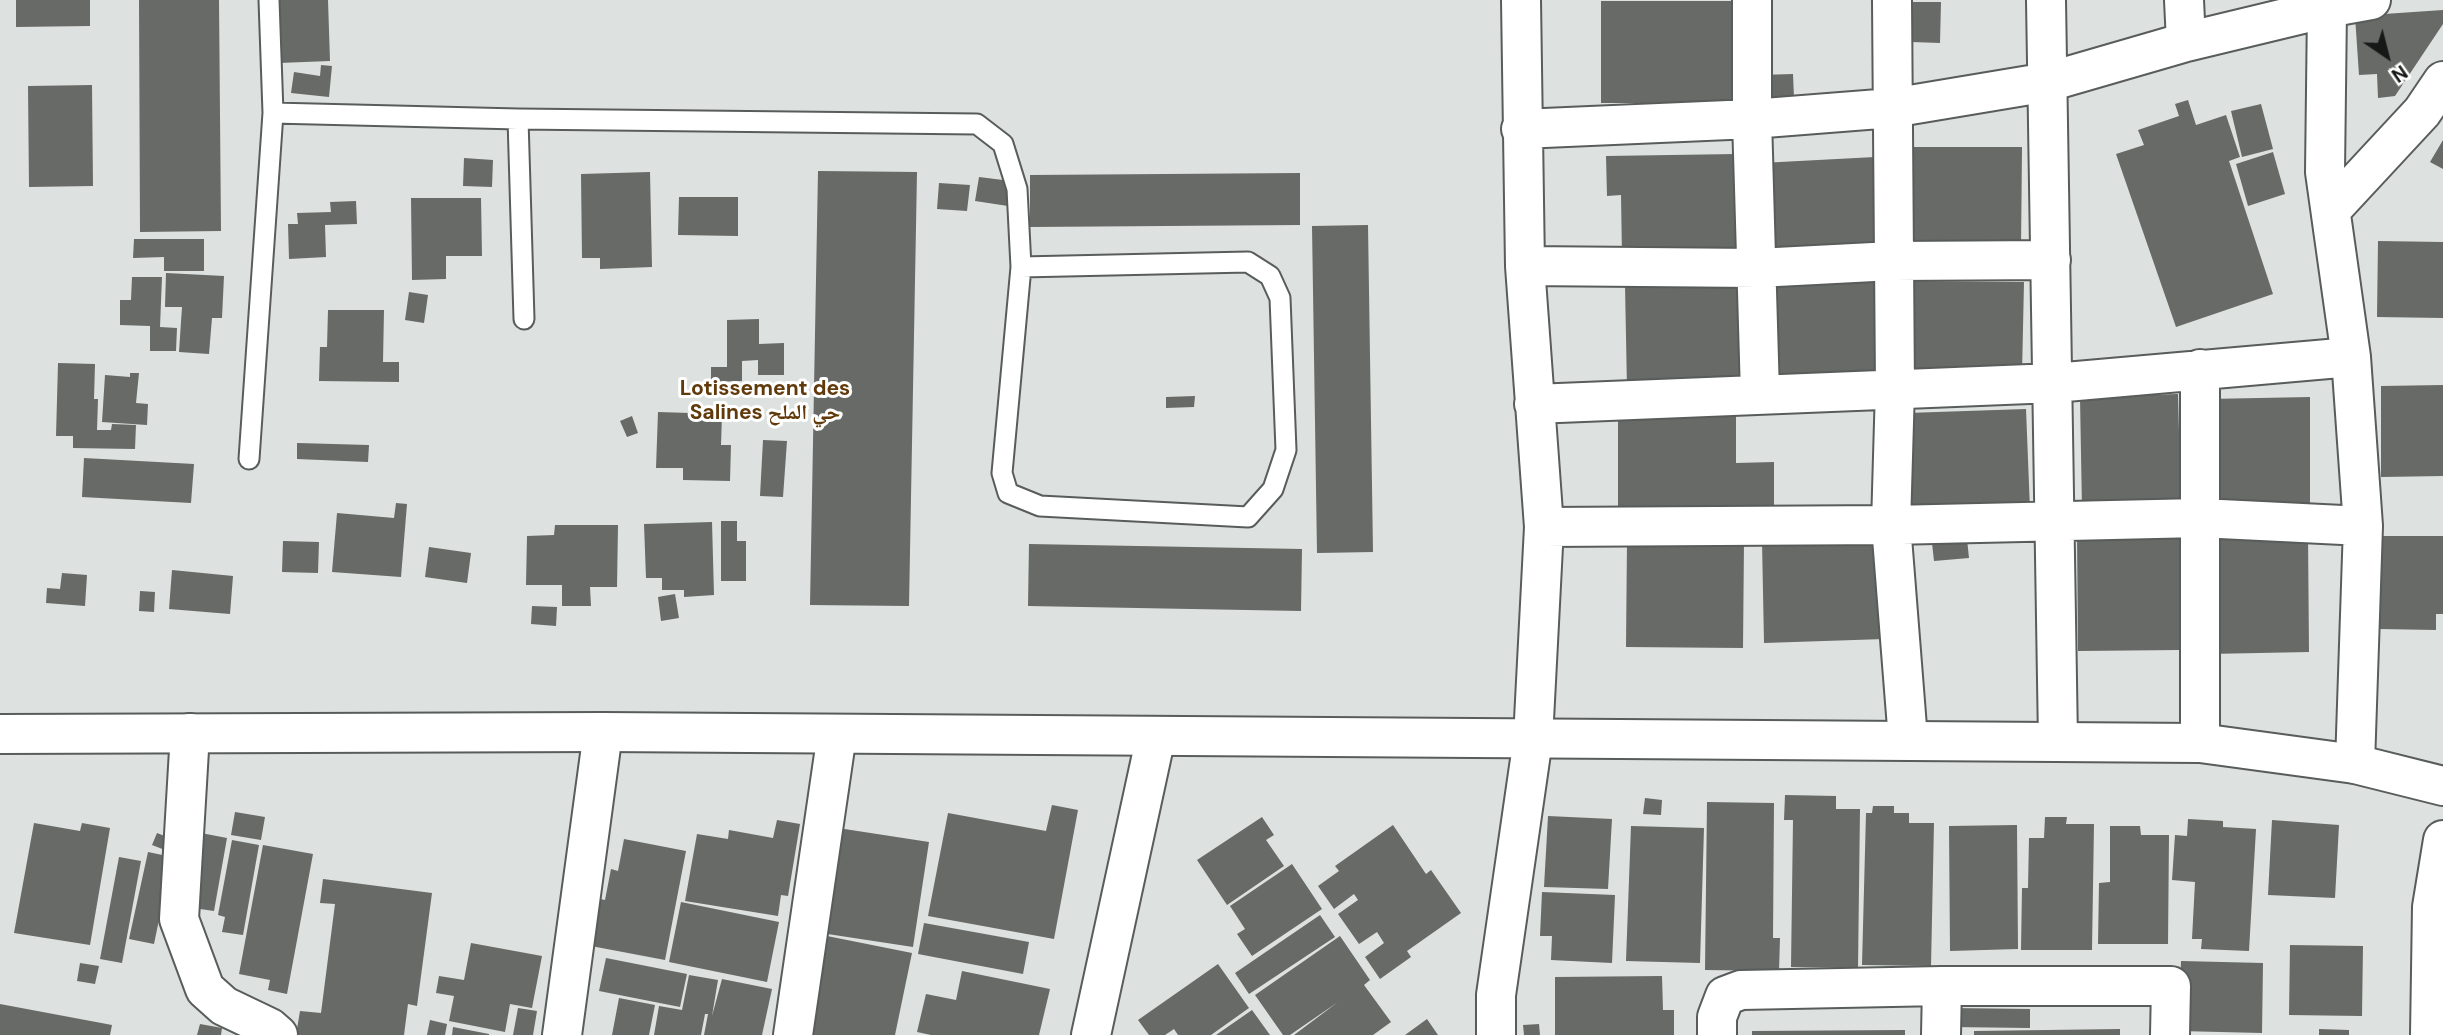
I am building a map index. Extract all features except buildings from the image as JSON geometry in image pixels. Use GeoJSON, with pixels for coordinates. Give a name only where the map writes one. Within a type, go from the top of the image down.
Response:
{"type":"FeatureCollection","features":[{"type":"Feature","properties":{"kind":"street"},"geometry":{"type":"LineString","coordinates":[[1496,1035],[1496,995],[1533,739],[1544,527],[1525,266],[1521,0]]}},
{"type":"Feature","properties":{"kind":"street"},"geometry":{"type":"LineString","coordinates":[[1752,0],[1752,119],[1760,394]]}},
{"type":"Feature","properties":{"kind":"street"},"geometry":{"type":"LineString","coordinates":[[1892,0],[1895,388],[1891,525],[1908,740]]}},
{"type":"Feature","properties":{"kind":"street"},"geometry":{"type":"LineString","coordinates":[[2046,0],[2058,741]]}},
{"type":"Feature","properties":{"kind":"street"},"geometry":{"type":"LineString","coordinates":[[2184,0],[2186,42]]}},
{"type":"Feature","properties":{"kind":"street"},"geometry":{"type":"LineString","coordinates":[[1521,129],[1752,119],[1892,108],[2048,82],[2327,4],[2371,0]]}},
{"type":"Feature","properties":{"kind":"street"},"geometry":{"type":"LineString","coordinates":[[2327,4],[2325,172],[2351,357],[2363,526],[2355,764]]}},
{"type":"Feature","properties":{"kind":"street"},"geometry":{"type":"LineString","coordinates":[[2331,210],[2422,112],[2443,81]]}},
{"type":"Feature","properties":{"kind":"street"},"geometry":{"type":"LineString","coordinates":[[1525,266],[1757,268],[1893,261],[2050,260]]}},
{"type":"Feature","properties":{"kind":"street"},"geometry":{"type":"LineString","coordinates":[[1534,404],[2054,383],[2351,357]]}},
{"type":"Feature","properties":{"kind":"street"},"geometry":{"type":"LineString","coordinates":[[2200,369],[2200,743]]}},
{"type":"Feature","properties":{"kind":"street"},"geometry":{"type":"LineString","coordinates":[[1544,527],[1891,525],[2200,518],[2363,526]]}},
{"type":"Feature","properties":{"kind":"street"},"geometry":{"type":"LineString","coordinates":[[0,734],[603,732],[2200,743],[2355,764],[2443,786]]}},
{"type":"Feature","properties":{"kind":"street"},"geometry":{"type":"LineString","coordinates":[[562,1035],[603,732]]}},
{"type":"Feature","properties":{"kind":"street"},"geometry":{"type":"LineString","coordinates":[[190,733],[179,919],[205,989],[223,1006],[270,1028],[278,1035]]}},
{"type":"Feature","properties":{"kind":"street"},"geometry":{"type":"LineString","coordinates":[[793,1035],[837,734]]}},
{"type":"Feature","properties":{"kind":"street"},"geometry":{"type":"LineString","coordinates":[[1091,1035],[1156,736]]}},
{"type":"Feature","properties":{"kind":"street"},"geometry":{"type":"LineString","coordinates":[[2430,1035],[2432,907],[2443,840]]}},
{"type":"Feature","properties":{"kind":"street"},"geometry":{"type":"LineString","coordinates":[[1717,1035],[1717,1017],[1725,996],[1741,990],[1942,986],[2171,986],[2170,1035]]}},
{"type":"Feature","properties":{"kind":"street"},"geometry":{"type":"LineString","coordinates":[[1941,1035],[1942,986]]}},
{"type":"Feature","properties":{"kind":"lane"},"geometry":{"type":"LineString","coordinates":[[249,459],[273,113],[269,0]]}},
{"type":"Feature","properties":{"kind":"lane"},"geometry":{"type":"LineString","coordinates":[[273,113],[518,119],[977,124],[1003,144],[1017,189],[1021,267],[1002,473],[1008,494],[1040,506],[1248,516],[1273,489],[1286,450],[1280,298],[1270,276],[1248,262],[1021,267]]}},
{"type":"Feature","properties":{"kind":"lane"},"geometry":{"type":"LineString","coordinates":[[518,119],[524,318]]}},
{"type":"Feature","properties":{"kind":"district","name":"Lotissement des Salines حي الملح"},"geometry":{"type":"Point","coordinates":[765,401]}}]}
